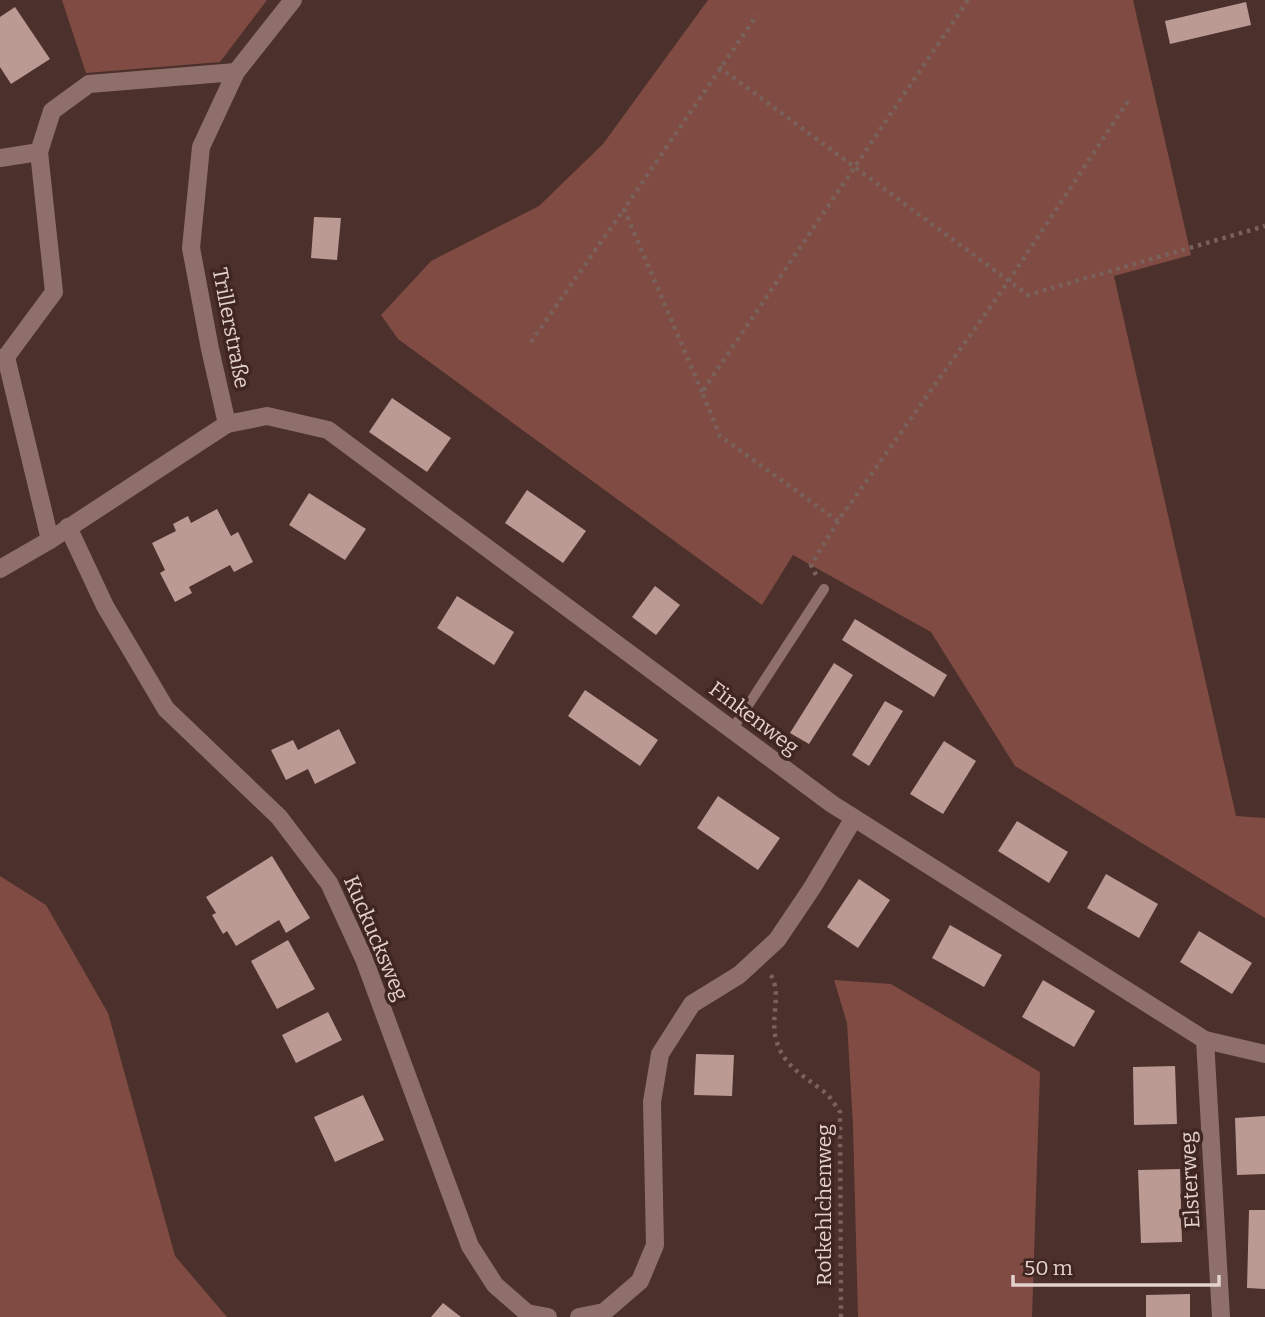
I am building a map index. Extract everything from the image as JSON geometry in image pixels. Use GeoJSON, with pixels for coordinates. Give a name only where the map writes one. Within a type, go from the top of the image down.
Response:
{"type":"FeatureCollection","features":[{"type":"Feature","properties":{"kind":"street","name":"Trillerstraße"},"geometry":{"type":"LineString","coordinates":[[227,424],[191,248],[201,147],[236,72],[293,0]]}},
{"type":"Feature","properties":{"kind":"street"},"geometry":{"type":"LineString","coordinates":[[50,540],[3,357],[54,292],[40,152],[52,111],[89,84],[236,72]]}},
{"type":"Feature","properties":{"kind":"street"},"geometry":{"type":"LineString","coordinates":[[0,158],[40,152]]}},
{"type":"Feature","properties":{"kind":"street","name":"Finkenweg"},"geometry":{"type":"LineString","coordinates":[[227,424],[267,415],[328,430],[854,818],[1205,1040],[1265,1054]]}},
{"type":"Feature","properties":{"kind":"street"},"geometry":{"type":"LineString","coordinates":[[0,569],[50,540],[227,424]]}},
{"type":"Feature","properties":{"kind":"street","name":"Kuckucksweg"},"geometry":{"type":"LineString","coordinates":[[68,527],[105,606],[166,709],[279,817],[329,883],[364,960],[470,1246],[495,1285],[527,1313],[548,1317]]}},
{"type":"Feature","properties":{"kind":"street"},"geometry":{"type":"LineString","coordinates":[[579,1317],[604,1312],[640,1281],[655,1245],[652,1102],[660,1054],[692,1004],[740,975],[777,940],[854,818]]}},
{"type":"Feature","properties":{"kind":"street","name":"Elsterweg"},"geometry":{"type":"LineString","coordinates":[[1205,1040],[1221,1317]]}},
{"type":"Feature","properties":{"kind":"lane"},"geometry":{"type":"LineString","coordinates":[[732,730],[824,589]]}},
{"type":"Feature","properties":{"kind":"path"},"geometry":{"type":"LineString","coordinates":[[702,392],[968,0]]}},
{"type":"Feature","properties":{"kind":"path"},"geometry":{"type":"LineString","coordinates":[[531,342],[757,15]]}},
{"type":"Feature","properties":{"kind":"path"},"geometry":{"type":"LineString","coordinates":[[719,67],[1028,295],[1265,226]]}},
{"type":"Feature","properties":{"kind":"path"},"geometry":{"type":"LineString","coordinates":[[824,589],[811,565],[838,521],[1007,282],[1128,101]]}},
{"type":"Feature","properties":{"kind":"path"},"geometry":{"type":"LineString","coordinates":[[624,209],[720,436],[838,521]]}},
{"type":"Feature","properties":{"kind":"path","name":"Rotkehlchenweg"},"geometry":{"type":"LineString","coordinates":[[760,955],[775,983],[775,1037],[782,1056],[798,1075],[825,1092],[840,1112],[841,1317]]}},
{"type":"Feature","properties":{"kind":"shaded area"},"geometry":{"type":"Polygon","coordinates":[[[62,0],[267,0],[220,62],[86,73],[62,0]]]}},
{"type":"Feature","properties":{"kind":"shaded area"},"geometry":{"type":"Polygon","coordinates":[[[708,0],[1133,0],[1191,255],[1114,276],[1236,816],[1265,818],[1265,918],[1015,766],[931,632],[793,555],[762,605],[398,339],[381,315],[431,261],[539,206],[603,144],[708,0]]]}},
{"type":"Feature","properties":{"kind":"shaded area"},"geometry":{"type":"Polygon","coordinates":[[[0,876],[46,905],[108,1013],[175,1256],[227,1317],[0,1317],[0,876]]]}},
{"type":"Feature","properties":{"kind":"shaded area"},"geometry":{"type":"Polygon","coordinates":[[[834,980],[891,984],[1040,1072],[1032,1317],[858,1317],[853,1125],[847,1023],[834,980]]]}},
{"type":"Feature","properties":{"kind":"building"},"geometry":{"type":"Polygon","coordinates":[[[1246,2],[1251,25],[1170,44],[1165,21],[1246,2]]]}},
{"type":"Feature","properties":{"kind":"building"},"geometry":{"type":"Polygon","coordinates":[[[15,7],[50,59],[11,84],[0,67],[0,17],[15,7]]]}},
{"type":"Feature","properties":{"kind":"building"},"geometry":{"type":"Polygon","coordinates":[[[314,217],[341,218],[337,260],[311,258],[314,217]]]}},
{"type":"Feature","properties":{"kind":"building"},"geometry":{"type":"Polygon","coordinates":[[[392,398],[451,438],[427,472],[369,432],[392,398]]]}},
{"type":"Feature","properties":{"kind":"building"},"geometry":{"type":"Polygon","coordinates":[[[527,490],[586,531],[563,563],[505,523],[527,490]]]}},
{"type":"Feature","properties":{"kind":"building"},"geometry":{"type":"Polygon","coordinates":[[[309,493],[366,529],[345,560],[289,525],[309,493]]]}},
{"type":"Feature","properties":{"kind":"building"},"geometry":{"type":"Polygon","coordinates":[[[217,509],[231,536],[238,532],[253,562],[234,572],[230,565],[189,587],[192,593],[175,602],[160,573],[165,570],[152,543],[176,531],[173,524],[188,516],[191,523],[217,509]]]}},
{"type":"Feature","properties":{"kind":"building"},"geometry":{"type":"Polygon","coordinates":[[[655,586],[680,605],[656,635],[632,617],[655,586]]]}},
{"type":"Feature","properties":{"kind":"building"},"geometry":{"type":"Polygon","coordinates":[[[457,596],[514,632],[494,665],[437,628],[457,596]]]}},
{"type":"Feature","properties":{"kind":"building"},"geometry":{"type":"Polygon","coordinates":[[[855,619],[947,675],[934,697],[842,640],[855,619]]]}},
{"type":"Feature","properties":{"kind":"building"},"geometry":{"type":"Polygon","coordinates":[[[834,663],[853,675],[809,744],[790,733],[834,663]]]}},
{"type":"Feature","properties":{"kind":"building"},"geometry":{"type":"Polygon","coordinates":[[[585,690],[658,740],[640,766],[568,716],[585,690]]]}},
{"type":"Feature","properties":{"kind":"building"},"geometry":{"type":"Polygon","coordinates":[[[885,701],[903,711],[869,766],[852,755],[885,701]]]}},
{"type":"Feature","properties":{"kind":"building"},"geometry":{"type":"Polygon","coordinates":[[[339,729],[356,763],[315,784],[308,769],[286,780],[271,750],[293,740],[298,750],[339,729]]]}},
{"type":"Feature","properties":{"kind":"building"},"geometry":{"type":"Polygon","coordinates":[[[944,741],[976,761],[943,814],[910,794],[944,741]]]}},
{"type":"Feature","properties":{"kind":"building"},"geometry":{"type":"Polygon","coordinates":[[[718,796],[780,838],[758,870],[697,828],[718,796]]]}},
{"type":"Feature","properties":{"kind":"building"},"geometry":{"type":"Polygon","coordinates":[[[1017,821],[1068,852],[1049,883],[998,851],[1017,821]]]}},
{"type":"Feature","properties":{"kind":"building"},"geometry":{"type":"Polygon","coordinates":[[[272,856],[310,918],[286,933],[279,920],[236,946],[227,931],[223,934],[212,915],[216,913],[206,897],[272,856]]]}},
{"type":"Feature","properties":{"kind":"building"},"geometry":{"type":"Polygon","coordinates":[[[1106,874],[1158,904],[1139,938],[1087,908],[1106,874]]]}},
{"type":"Feature","properties":{"kind":"building"},"geometry":{"type":"Polygon","coordinates":[[[859,879],[890,900],[858,948],[827,927],[859,879]]]}},
{"type":"Feature","properties":{"kind":"building"},"geometry":{"type":"Polygon","coordinates":[[[950,925],[1002,955],[984,987],[932,958],[950,925]]]}},
{"type":"Feature","properties":{"kind":"building"},"geometry":{"type":"Polygon","coordinates":[[[1199,931],[1252,963],[1232,994],[1180,962],[1199,931]]]}},
{"type":"Feature","properties":{"kind":"building"},"geometry":{"type":"Polygon","coordinates":[[[288,940],[315,989],[277,1009],[251,961],[288,940]]]}},
{"type":"Feature","properties":{"kind":"building"},"geometry":{"type":"Polygon","coordinates":[[[1043,980],[1095,1011],[1074,1047],[1022,1017],[1043,980]]]}},
{"type":"Feature","properties":{"kind":"building"},"geometry":{"type":"Polygon","coordinates":[[[328,1012],[342,1040],[296,1063],[282,1035],[328,1012]]]}},
{"type":"Feature","properties":{"kind":"building"},"geometry":{"type":"Polygon","coordinates":[[[696,1054],[734,1055],[732,1096],[694,1095],[696,1054]]]}},
{"type":"Feature","properties":{"kind":"building"},"geometry":{"type":"Polygon","coordinates":[[[1175,1066],[1177,1124],[1134,1125],[1133,1067],[1175,1066]]]}},
{"type":"Feature","properties":{"kind":"building"},"geometry":{"type":"Polygon","coordinates":[[[363,1095],[384,1140],[335,1162],[314,1117],[363,1095]]]}},
{"type":"Feature","properties":{"kind":"building"},"geometry":{"type":"Polygon","coordinates":[[[1265,1116],[1265,1174],[1237,1175],[1235,1118],[1265,1116]]]}},
{"type":"Feature","properties":{"kind":"building"},"geometry":{"type":"Polygon","coordinates":[[[1180,1169],[1182,1242],[1141,1243],[1138,1170],[1180,1169]]]}},
{"type":"Feature","properties":{"kind":"building"},"geometry":{"type":"Polygon","coordinates":[[[1249,1210],[1265,1210],[1265,1289],[1247,1288],[1249,1210]]]}},
{"type":"Feature","properties":{"kind":"building"},"geometry":{"type":"Polygon","coordinates":[[[1190,1294],[1190,1317],[1146,1317],[1146,1295],[1190,1294]]]}},
{"type":"Feature","properties":{"kind":"building"},"geometry":{"type":"Polygon","coordinates":[[[443,1303],[461,1317],[431,1317],[443,1303]]]}}]}
